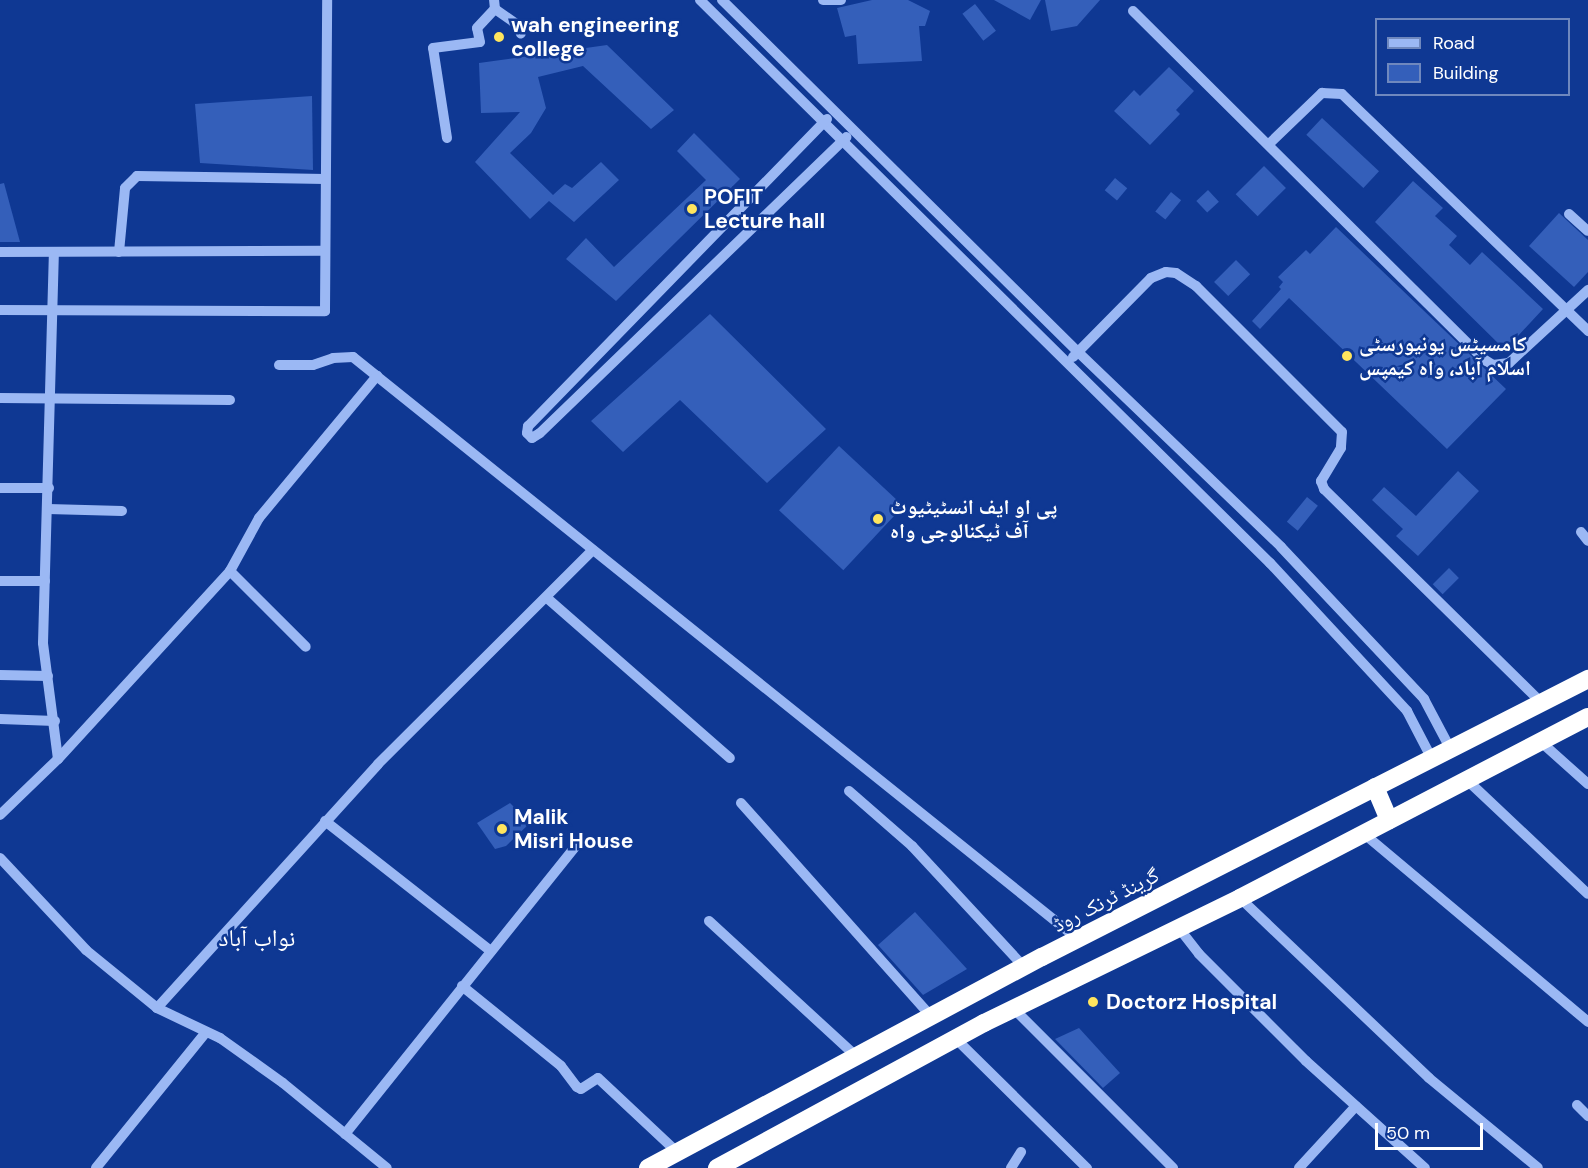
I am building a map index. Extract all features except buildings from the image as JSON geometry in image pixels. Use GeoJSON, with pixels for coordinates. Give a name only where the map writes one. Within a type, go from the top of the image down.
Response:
{"type":"FeatureCollection","features":[{"type":"Feature","properties":{"kind":"highway","name":"گرینڈ ٹرنک روڈ"},"geometry":{"type":"LineString","coordinates":[[648,1168],[1024,967],[1588,679]]}},
{"type":"Feature","properties":{"kind":"highway"},"geometry":{"type":"LineString","coordinates":[[717,1168],[740,1163],[956,1039],[1240,898],[1588,717]]}},
{"type":"Feature","properties":{"kind":"highway"},"geometry":{"type":"LineString","coordinates":[[1375,787],[1389,820]]}},
{"type":"Feature","properties":{"kind":"street"},"geometry":{"type":"LineString","coordinates":[[0,310],[325,311],[327,0]]}},
{"type":"Feature","properties":{"kind":"street"},"geometry":{"type":"LineString","coordinates":[[700,0],[1270,562],[1407,711],[1432,759]]}},
{"type":"Feature","properties":{"kind":"street"},"geometry":{"type":"LineString","coordinates":[[722,0],[1078,352],[1281,547],[1377,646],[1424,699],[1451,750]]}},
{"type":"Feature","properties":{"kind":"street"},"geometry":{"type":"LineString","coordinates":[[823,0],[841,0]]}},
{"type":"Feature","properties":{"kind":"street"},"geometry":{"type":"LineString","coordinates":[[447,138],[433,48],[480,42],[477,28],[495,4],[518,24],[521,34]]}},
{"type":"Feature","properties":{"kind":"street"},"geometry":{"type":"LineString","coordinates":[[1133,11],[1493,365],[1509,363],[1588,290]]}},
{"type":"Feature","properties":{"kind":"street"},"geometry":{"type":"LineString","coordinates":[[1269,144],[1322,93],[1342,94],[1588,331]]}},
{"type":"Feature","properties":{"kind":"street"},"geometry":{"type":"LineString","coordinates":[[834,112],[528,426],[527,433],[532,438],[540,433],[852,130]]}},
{"type":"Feature","properties":{"kind":"street"},"geometry":{"type":"LineString","coordinates":[[119,252],[125,188],[137,176],[326,179]]}},
{"type":"Feature","properties":{"kind":"street"},"geometry":{"type":"LineString","coordinates":[[1569,214],[1588,231]]}},
{"type":"Feature","properties":{"kind":"street"},"geometry":{"type":"LineString","coordinates":[[0,252],[325,251]]}},
{"type":"Feature","properties":{"kind":"street"},"geometry":{"type":"LineString","coordinates":[[54,253],[43,643],[55,721],[58,759]]}},
{"type":"Feature","properties":{"kind":"street"},"geometry":{"type":"LineString","coordinates":[[1067,364],[1151,278],[1166,272],[1176,273],[1196,286],[1342,432],[1341,448],[1321,481],[1324,489],[1542,703]]}},
{"type":"Feature","properties":{"kind":"street"},"geometry":{"type":"LineString","coordinates":[[279,365],[312,365],[333,358],[353,357],[1078,939]]}},
{"type":"Feature","properties":{"kind":"street"},"geometry":{"type":"LineString","coordinates":[[0,814],[58,759],[230,570],[259,518],[377,376]]}},
{"type":"Feature","properties":{"kind":"street"},"geometry":{"type":"LineString","coordinates":[[0,398],[230,400]]}},
{"type":"Feature","properties":{"kind":"street"},"geometry":{"type":"LineString","coordinates":[[0,488],[48,488]]}},
{"type":"Feature","properties":{"kind":"street"},"geometry":{"type":"LineString","coordinates":[[48,509],[122,512]]}},
{"type":"Feature","properties":{"kind":"street"},"geometry":{"type":"LineString","coordinates":[[1581,532],[1588,541]]}},
{"type":"Feature","properties":{"kind":"street"},"geometry":{"type":"LineString","coordinates":[[157,1008],[324,821],[593,550]]}},
{"type":"Feature","properties":{"kind":"street"},"geometry":{"type":"LineString","coordinates":[[230,570],[306,647]]}},
{"type":"Feature","properties":{"kind":"street"},"geometry":{"type":"LineString","coordinates":[[0,581],[45,581]]}},
{"type":"Feature","properties":{"kind":"street"},"geometry":{"type":"LineString","coordinates":[[548,597],[730,758]]}},
{"type":"Feature","properties":{"kind":"street"},"geometry":{"type":"LineString","coordinates":[[0,675],[48,676]]}},
{"type":"Feature","properties":{"kind":"street"},"geometry":{"type":"LineString","coordinates":[[0,719],[55,721]]}},
{"type":"Feature","properties":{"kind":"street"},"geometry":{"type":"LineString","coordinates":[[1541,742],[1588,784]]}},
{"type":"Feature","properties":{"kind":"street"},"geometry":{"type":"LineString","coordinates":[[1467,780],[1588,894]]}},
{"type":"Feature","properties":{"kind":"street"},"geometry":{"type":"LineString","coordinates":[[849,791],[912,846],[1024,967]]}},
{"type":"Feature","properties":{"kind":"street"},"geometry":{"type":"LineString","coordinates":[[741,803],[932,1017]]}},
{"type":"Feature","properties":{"kind":"street"},"geometry":{"type":"LineString","coordinates":[[324,821],[491,951]]}},
{"type":"Feature","properties":{"kind":"street"},"geometry":{"type":"LineString","coordinates":[[1363,833],[1588,1022]]}},
{"type":"Feature","properties":{"kind":"street"},"geometry":{"type":"LineString","coordinates":[[345,1134],[576,846]]}},
{"type":"Feature","properties":{"kind":"street"},"geometry":{"type":"LineString","coordinates":[[0,858],[86,950],[157,1008],[206,1032],[283,1083],[387,1168]]}},
{"type":"Feature","properties":{"kind":"street"},"geometry":{"type":"LineString","coordinates":[[1240,898],[1429,1078],[1538,1168]]}},
{"type":"Feature","properties":{"kind":"street"},"geometry":{"type":"LineString","coordinates":[[709,921],[857,1057]]}},
{"type":"Feature","properties":{"kind":"street"},"geometry":{"type":"LineString","coordinates":[[1178,927],[1198,954],[1356,1106],[1425,1168]]}},
{"type":"Feature","properties":{"kind":"street"},"geometry":{"type":"LineString","coordinates":[[462,986],[561,1066],[577,1087],[581,1089],[598,1078],[677,1152]]}},
{"type":"Feature","properties":{"kind":"street"},"geometry":{"type":"LineString","coordinates":[[1014,1009],[1173,1168]]}},
{"type":"Feature","properties":{"kind":"street"},"geometry":{"type":"LineString","coordinates":[[96,1168],[206,1032]]}},
{"type":"Feature","properties":{"kind":"street"},"geometry":{"type":"LineString","coordinates":[[956,1039],[1087,1168]]}},
{"type":"Feature","properties":{"kind":"street"},"geometry":{"type":"LineString","coordinates":[[1577,1105],[1588,1116]]}},
{"type":"Feature","properties":{"kind":"street"},"geometry":{"type":"LineString","coordinates":[[1299,1168],[1356,1106]]}},
{"type":"Feature","properties":{"kind":"street"},"geometry":{"type":"LineString","coordinates":[[1011,1168],[1021,1152]]}},
{"type":"Feature","properties":{"kind":"place","name":"wah engineering college"},"geometry":{"type":"Point","coordinates":[499,37]}},
{"type":"Feature","properties":{"kind":"place","name":"POFIT Lecture hall"},"geometry":{"type":"Point","coordinates":[692,209]}},
{"type":"Feature","properties":{"kind":"place","name":"کامسیٹس یونیورسٹی اسلام آباد، واہ کیمپس"},"geometry":{"type":"Point","coordinates":[1347,356]}},
{"type":"Feature","properties":{"kind":"place","name":"پی او ایف انسٹیٹیوٹ آف ٹیکنالوجی واہ"},"geometry":{"type":"Point","coordinates":[878,519]}},
{"type":"Feature","properties":{"kind":"place","name":"Malik Misri House"},"geometry":{"type":"Point","coordinates":[502,829]}},
{"type":"Feature","properties":{"kind":"place","name":"Doctorz Hospital"},"geometry":{"type":"Point","coordinates":[1093,1002]}},
{"type":"Feature","properties":{"kind":"district","name":"نواب آباد"},"geometry":{"type":"Point","coordinates":[257,938]}}]}
